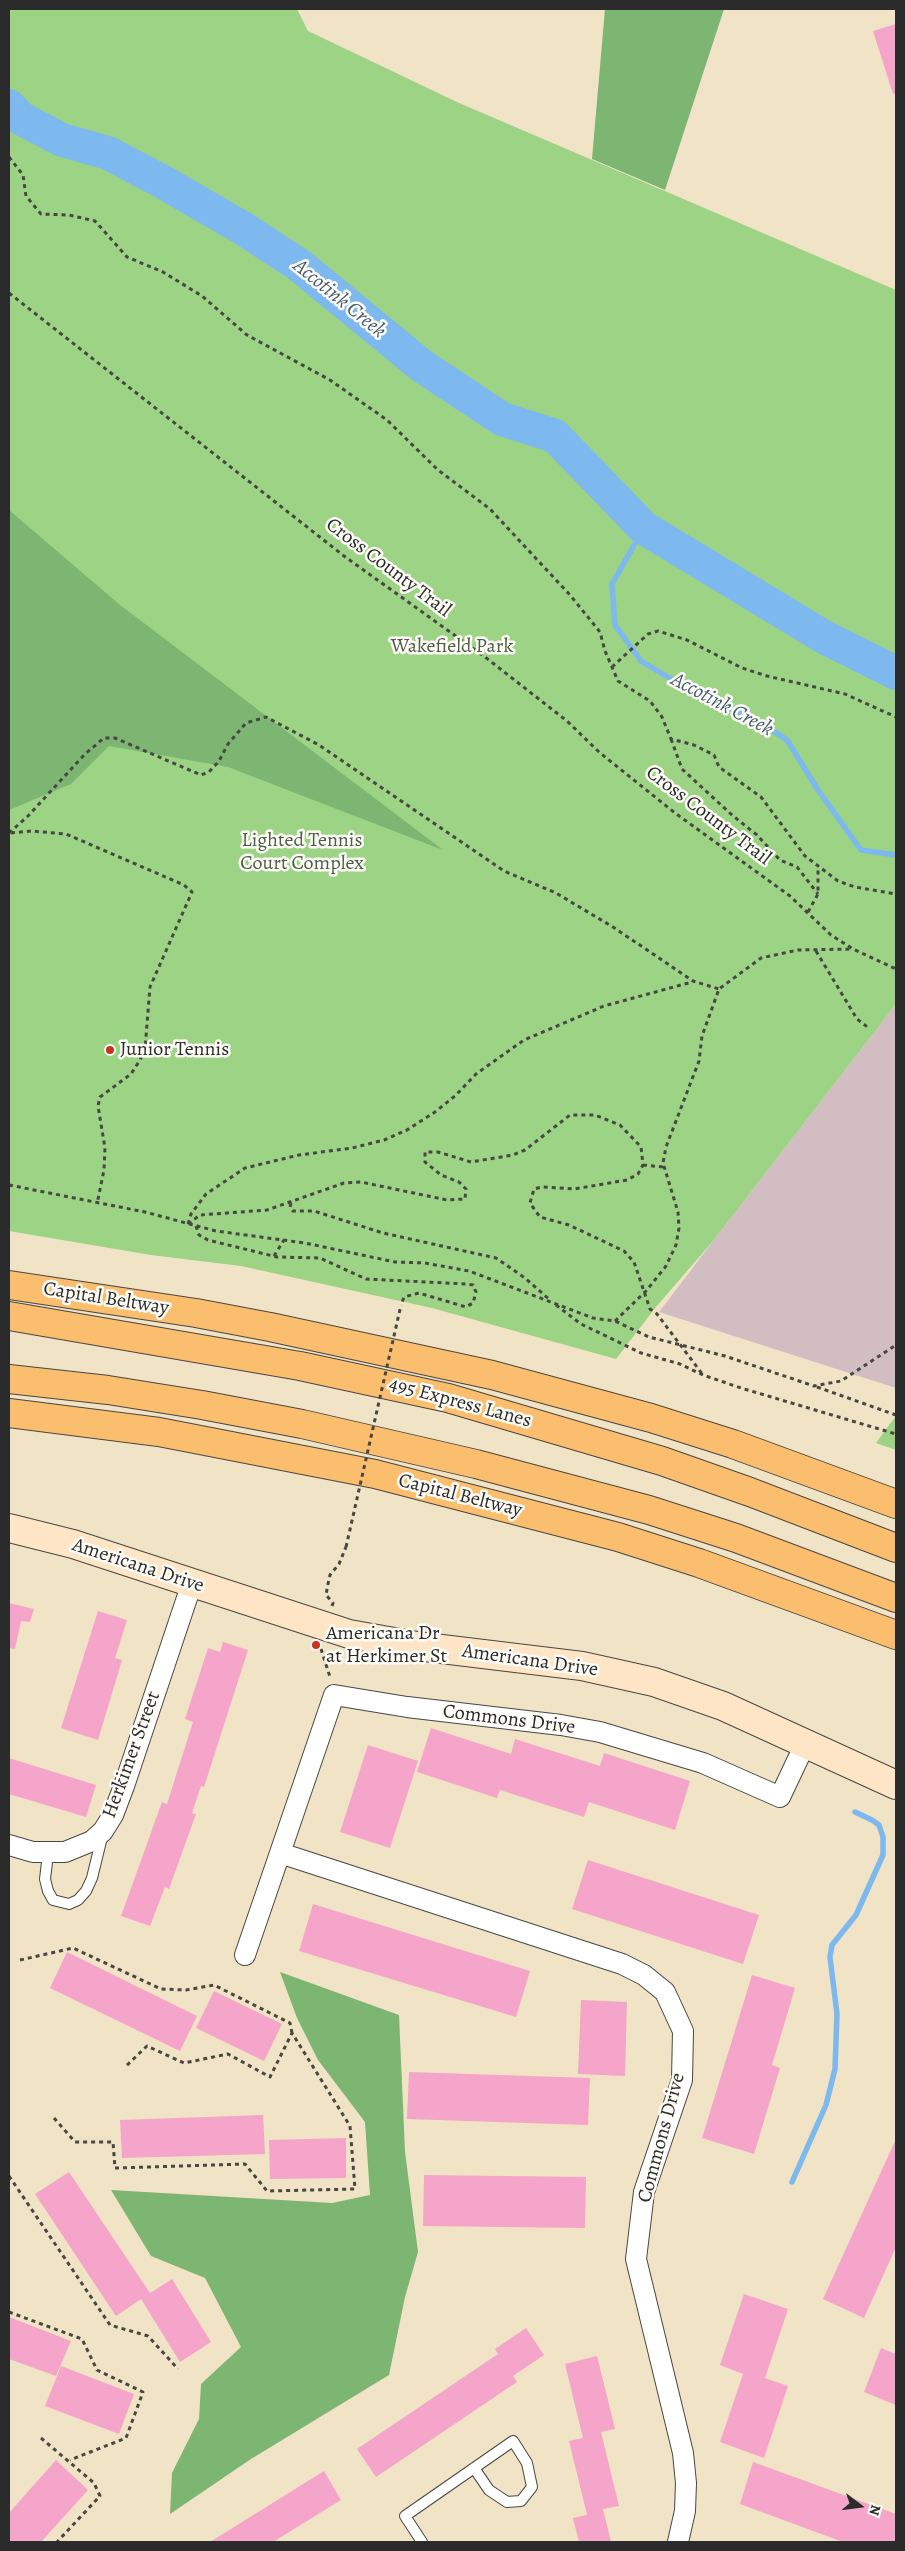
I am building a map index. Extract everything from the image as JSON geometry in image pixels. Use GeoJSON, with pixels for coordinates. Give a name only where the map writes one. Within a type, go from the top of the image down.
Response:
{"type":"FeatureCollection","features":[{"type":"Feature","properties":{"kind":"highway","name":"Capital Beltway"},"geometry":{"type":"LineString","coordinates":[[9,1285],[270,1327],[511,1380],[651,1418],[733,1444],[896,1504]]}},
{"type":"Feature","properties":{"kind":"highway","name":"495 Express Lanes"},"geometry":{"type":"LineString","coordinates":[[9,1316],[300,1366],[448,1398],[662,1461],[750,1492],[896,1548]]}},
{"type":"Feature","properties":{"kind":"highway"},"geometry":{"type":"LineString","coordinates":[[9,1379],[156,1397],[249,1414],[485,1466],[666,1516],[736,1538],[896,1598]]}},
{"type":"Feature","properties":{"kind":"highway","name":"Capital Beltway"},"geometry":{"type":"LineString","coordinates":[[9,1413],[160,1432],[375,1474],[536,1515],[681,1557],[896,1635]]}},
{"type":"Feature","properties":{"kind":"street","name":"Americana Drive"},"geometry":{"type":"LineString","coordinates":[[9,1528],[73,1544],[349,1634],[417,1646],[582,1666],[654,1682],[723,1706],[806,1742],[896,1785]]}},
{"type":"Feature","properties":{"kind":"street","name":"Herkimer Street"},"geometry":{"type":"LineString","coordinates":[[9,1845],[48,1854],[77,1848],[92,1841],[103,1831],[113,1816],[124,1786],[192,1583]]}},
{"type":"Feature","properties":{"kind":"street","name":"Commons Drive"},"geometry":{"type":"LineString","coordinates":[[245,1955],[334,1695],[398,1706],[561,1725],[600,1732],[703,1762],[780,1797],[806,1742]]}},
{"type":"Feature","properties":{"kind":"street","name":"Commons Drive"},"geometry":{"type":"LineString","coordinates":[[280,1853],[622,1964],[644,1975],[665,1992],[683,2031],[682,2080],[644,2192],[636,2259],[683,2454],[686,2483],[685,2511],[679,2542]]}},
{"type":"Feature","properties":{"kind":"lane"},"geometry":{"type":"LineString","coordinates":[[48,1854],[44,1879],[53,1900],[60,1904],[69,1904],[78,1900],[86,1891],[92,1878],[103,1831]]}},
{"type":"Feature","properties":{"kind":"lane"},"geometry":{"type":"LineString","coordinates":[[422,2542],[405,2516],[474,2468],[513,2441],[527,2463],[532,2487],[521,2501],[507,2502],[489,2490],[474,2468]]}},
{"type":"Feature","properties":{"kind":"path"},"geometry":{"type":"LineString","coordinates":[[9,157],[23,175],[26,196],[41,214],[69,215],[95,221],[127,257],[162,272],[202,296],[247,334],[330,380],[387,420],[438,470],[490,509],[570,595],[600,632],[618,681],[650,702],[662,717],[682,769],[732,815],[757,835],[780,860],[797,867],[818,894]]}},
{"type":"Feature","properties":{"kind":"path","name":"Cross County Trail"},"geometry":{"type":"LineString","coordinates":[[9,293],[344,556],[485,658],[567,721],[599,752],[675,813],[790,896],[831,934],[853,949],[896,969]]}},
{"type":"Feature","properties":{"kind":"path"},"geometry":{"type":"LineString","coordinates":[[612,667],[648,634],[658,631],[687,640],[742,668],[767,676],[845,694],[896,716]]}},
{"type":"Feature","properties":{"kind":"path"},"geometry":{"type":"LineString","coordinates":[[9,834],[85,754],[104,738],[115,738],[200,775],[209,772],[219,761],[228,744],[246,723],[266,717],[319,745],[504,871],[556,893],[613,927],[693,982],[719,989]]}},
{"type":"Feature","properties":{"kind":"path"},"geometry":{"type":"LineString","coordinates":[[672,739],[714,755],[719,767],[761,797],[805,856],[838,881],[855,887],[896,894]]}},
{"type":"Feature","properties":{"kind":"path"},"geometry":{"type":"LineString","coordinates":[[9,834],[31,830],[66,834],[184,885],[192,892],[150,987],[145,1049],[131,1074],[100,1097],[98,1106],[105,1148],[97,1204]]}},
{"type":"Feature","properties":{"kind":"path"},"geometry":{"type":"LineString","coordinates":[[808,912],[818,894],[818,866]]}},
{"type":"Feature","properties":{"kind":"path"},"geometry":{"type":"LineString","coordinates":[[615,1321],[644,1294],[666,1266],[676,1245],[679,1228],[678,1212],[664,1168],[666,1147],[699,1061],[702,1036],[719,989],[761,958],[790,951],[853,949]]}},
{"type":"Feature","properties":{"kind":"path"},"geometry":{"type":"LineString","coordinates":[[816,951],[857,1019],[870,1029]]}},
{"type":"Feature","properties":{"kind":"path"},"geometry":{"type":"LineString","coordinates":[[188,1224],[191,1214],[206,1194],[245,1168],[299,1155],[352,1148],[384,1140],[407,1130],[435,1112],[483,1069],[524,1040],[604,1006],[693,982]]}},
{"type":"Feature","properties":{"kind":"path"},"geometry":{"type":"LineString","coordinates":[[188,1224],[200,1215],[267,1210],[344,1183],[361,1182],[447,1200],[465,1199],[466,1189],[459,1182],[441,1175],[426,1162],[425,1152],[438,1152],[471,1162],[513,1155],[525,1150],[570,1115],[595,1115],[620,1125],[641,1147],[643,1165],[638,1174],[628,1180],[574,1189],[542,1187],[534,1189],[530,1203],[540,1217],[569,1225],[624,1251],[634,1262],[650,1309],[657,1314],[703,1375]]}},
{"type":"Feature","properties":{"kind":"path"},"geometry":{"type":"LineString","coordinates":[[643,1165],[664,1168]]}},
{"type":"Feature","properties":{"kind":"path"},"geometry":{"type":"LineString","coordinates":[[9,1185],[144,1212],[216,1231],[284,1240],[386,1261],[425,1263],[469,1270],[593,1318],[615,1321],[649,1337],[680,1346],[716,1353],[896,1414]]}},
{"type":"Feature","properties":{"kind":"path"},"geometry":{"type":"LineString","coordinates":[[292,1202],[290,1207],[293,1210],[314,1211],[383,1233],[496,1258],[525,1278],[581,1324],[641,1353],[680,1364],[703,1375],[896,1434]]}},
{"type":"Feature","properties":{"kind":"path"},"geometry":{"type":"LineString","coordinates":[[196,1226],[199,1235],[208,1240],[274,1256],[320,1258],[360,1277],[372,1280],[466,1284],[472,1286],[476,1292],[473,1303],[466,1307],[419,1293],[404,1297],[346,1547]]}},
{"type":"Feature","properties":{"kind":"path"},"geometry":{"type":"LineString","coordinates":[[274,1256],[284,1240]]}},
{"type":"Feature","properties":{"kind":"path"},"geometry":{"type":"LineString","coordinates":[[814,1386],[841,1381],[896,1345]]}},
{"type":"Feature","properties":{"kind":"path"},"geometry":{"type":"LineString","coordinates":[[20,1960],[73,1948],[161,1990],[186,1990],[214,1985],[290,2024],[292,2033],[350,2126],[356,2189],[266,2191],[245,2164],[115,2168],[113,2142],[75,2142],[54,2118]]}},
{"type":"Feature","properties":{"kind":"path"},"geometry":{"type":"LineString","coordinates":[[125,2067],[147,2046],[184,2063],[228,2054],[270,2077],[292,2033]]}},
{"type":"Feature","properties":{"kind":"path"},"geometry":{"type":"LineString","coordinates":[[9,2176],[110,2324],[148,2336],[178,2370]]}},
{"type":"Feature","properties":{"kind":"path"},"geometry":{"type":"LineString","coordinates":[[9,2312],[82,2339],[97,2370],[142,2392],[126,2438],[70,2460]]}},
{"type":"Feature","properties":{"kind":"path"},"geometry":{"type":"LineString","coordinates":[[41,2438],[70,2460],[94,2482],[100,2496],[57,2542]]}},
{"type":"Feature","properties":{"kind":"shaded area"},"geometry":{"type":"Polygon","coordinates":[[[896,1004],[896,1388],[659,1312],[713,1241],[896,1004]]]}},
{"type":"Feature","properties":{"kind":"green space","name":"Wakefield Park"},"geometry":{"type":"Polygon","coordinates":[[[9,9],[297,9],[308,31],[459,103],[896,290],[896,1004],[713,1241],[656,1307],[616,1359],[432,1308],[241,1266],[151,1255],[9,1231],[9,9]]]}},
{"type":"Feature","properties":{"kind":"green space"},"geometry":{"type":"Polygon","coordinates":[[[605,9],[724,9],[665,190],[592,159],[605,9]]]}},
{"type":"Feature","properties":{"kind":"green space"},"geometry":{"type":"Polygon","coordinates":[[[9,510],[120,605],[443,850],[228,767],[109,746],[71,784],[9,810],[9,510]]]}},
{"type":"Feature","properties":{"kind":"green space"},"geometry":{"type":"Polygon","coordinates":[[[896,1416],[896,1450],[876,1443],[896,1416]]]}},
{"type":"Feature","properties":{"kind":"green space"},"geometry":{"type":"Polygon","coordinates":[[[280,1972],[399,2015],[405,2152],[418,2252],[405,2297],[389,2375],[251,2459],[170,2514],[172,2473],[199,2419],[201,2384],[241,2347],[205,2278],[151,2256],[111,2190],[332,2203],[370,2195],[365,2122],[318,2060],[297,2018],[280,1972]]]}},
{"type":"Feature","properties":{"kind":"building"},"geometry":{"type":"Polygon","coordinates":[[[896,24],[896,93],[893,94],[873,31],[896,24]]]}},
{"type":"Feature","properties":{"kind":"building"},"geometry":{"type":"Polygon","coordinates":[[[9,1603],[34,1609],[30,1622],[21,1621],[15,1649],[9,1648],[9,1603]]]}},
{"type":"Feature","properties":{"kind":"building"},"geometry":{"type":"Polygon","coordinates":[[[98,1611],[127,1620],[115,1658],[122,1660],[98,1740],[61,1728],[98,1611]]]}},
{"type":"Feature","properties":{"kind":"building"},"geometry":{"type":"Polygon","coordinates":[[[223,1642],[248,1650],[204,1787],[201,1786],[192,1813],[196,1814],[169,1889],[165,1887],[150,1926],[121,1916],[162,1802],[167,1804],[193,1722],[185,1719],[208,1648],[220,1652],[223,1642]]]}},
{"type":"Feature","properties":{"kind":"building"},"geometry":{"type":"Polygon","coordinates":[[[431,1728],[511,1754],[515,1739],[600,1766],[604,1753],[690,1781],[675,1830],[589,1802],[584,1817],[500,1790],[497,1798],[417,1772],[431,1728]]]}},
{"type":"Feature","properties":{"kind":"building"},"geometry":{"type":"Polygon","coordinates":[[[368,1745],[418,1761],[390,1848],[340,1832],[368,1745]]]}},
{"type":"Feature","properties":{"kind":"building"},"geometry":{"type":"Polygon","coordinates":[[[9,1758],[96,1785],[86,1817],[9,1794],[9,1758]]]}},
{"type":"Feature","properties":{"kind":"building"},"geometry":{"type":"Polygon","coordinates":[[[588,1860],[759,1915],[743,1964],[572,1909],[588,1860]]]}},
{"type":"Feature","properties":{"kind":"building"},"geometry":{"type":"Polygon","coordinates":[[[313,1904],[530,1971],[516,2017],[299,1951],[313,1904]]]}},
{"type":"Feature","properties":{"kind":"building"},"geometry":{"type":"Polygon","coordinates":[[[67,1952],[197,2016],[180,2051],[50,1988],[67,1952]]]}},
{"type":"Feature","properties":{"kind":"building"},"geometry":{"type":"Polygon","coordinates":[[[752,1975],[795,1988],[772,2065],[780,2068],[754,2154],[702,2138],[752,1975]]]}},
{"type":"Feature","properties":{"kind":"building"},"geometry":{"type":"Polygon","coordinates":[[[214,1991],[282,2024],[264,2061],[196,2028],[214,1991]]]}},
{"type":"Feature","properties":{"kind":"building"},"geometry":{"type":"Polygon","coordinates":[[[581,2000],[627,2002],[625,2076],[578,2074],[581,2000]]]}},
{"type":"Feature","properties":{"kind":"building"},"geometry":{"type":"Polygon","coordinates":[[[409,2072],[590,2078],[588,2125],[407,2119],[409,2072]]]}},
{"type":"Feature","properties":{"kind":"building"},"geometry":{"type":"Polygon","coordinates":[[[263,2115],[265,2154],[122,2158],[120,2120],[263,2115]]]}},
{"type":"Feature","properties":{"kind":"building"},"geometry":{"type":"Polygon","coordinates":[[[346,2138],[346,2178],[270,2179],[269,2140],[346,2138]]]}},
{"type":"Feature","properties":{"kind":"building"},"geometry":{"type":"Polygon","coordinates":[[[896,2139],[896,2247],[864,2318],[823,2299],[896,2139]]]}},
{"type":"Feature","properties":{"kind":"building"},"geometry":{"type":"Polygon","coordinates":[[[69,2172],[150,2293],[116,2316],[35,2194],[69,2172]]]}},
{"type":"Feature","properties":{"kind":"building"},"geometry":{"type":"Polygon","coordinates":[[[424,2175],[586,2177],[585,2228],[423,2226],[424,2175]]]}},
{"type":"Feature","properties":{"kind":"building"},"geometry":{"type":"Polygon","coordinates":[[[172,2279],[211,2342],[180,2362],[141,2299],[172,2279]]]}},
{"type":"Feature","properties":{"kind":"building"},"geometry":{"type":"Polygon","coordinates":[[[744,2294],[788,2309],[765,2378],[788,2386],[764,2458],[720,2442],[743,2374],[720,2365],[744,2294]]]}},
{"type":"Feature","properties":{"kind":"building"},"geometry":{"type":"Polygon","coordinates":[[[9,2317],[71,2341],[56,2376],[9,2359],[9,2317]]]}},
{"type":"Feature","properties":{"kind":"building"},"geometry":{"type":"Polygon","coordinates":[[[526,2328],[544,2355],[513,2376],[517,2382],[376,2477],[357,2449],[498,2354],[495,2349],[526,2328]]]}},
{"type":"Feature","properties":{"kind":"building"},"geometry":{"type":"Polygon","coordinates":[[[881,2348],[896,2354],[896,2405],[864,2392],[881,2348]]]}},
{"type":"Feature","properties":{"kind":"building"},"geometry":{"type":"Polygon","coordinates":[[[597,2356],[615,2429],[601,2432],[619,2506],[603,2509],[611,2542],[579,2542],[573,2518],[587,2515],[569,2441],[583,2438],[565,2364],[597,2356]]]}},
{"type":"Feature","properties":{"kind":"building"},"geometry":{"type":"Polygon","coordinates":[[[61,2366],[134,2394],[119,2434],[45,2406],[61,2366]]]}},
{"type":"Feature","properties":{"kind":"building"},"geometry":{"type":"Polygon","coordinates":[[[56,2460],[88,2490],[41,2542],[9,2542],[9,2513],[56,2460]]]}},
{"type":"Feature","properties":{"kind":"building"},"geometry":{"type":"Polygon","coordinates":[[[753,2462],[896,2514],[896,2542],[843,2542],[740,2504],[753,2462]]]}},
{"type":"Feature","properties":{"kind":"building"},"geometry":{"type":"Polygon","coordinates":[[[324,2471],[341,2500],[273,2542],[210,2542],[324,2471]]]}},
{"type":"Feature","properties":{"kind":"waterway","name":"Accotink Creek"},"geometry":{"type":"LineString","coordinates":[[9,106],[20,118],[62,140],[108,153],[163,182],[244,229],[299,265],[422,366],[502,419],[555,436],[644,528],[824,637],[896,673]]}},
{"type":"Feature","properties":{"kind":"waterway","name":"Accotink Creek"},"geometry":{"type":"LineString","coordinates":[[644,528],[612,584],[615,625],[641,661],[709,702],[747,714],[787,740],[818,790],[861,850],[896,855]]}},
{"type":"Feature","properties":{"kind":"waterway"},"geometry":{"type":"LineString","coordinates":[[792,2182],[826,2105],[835,2069],[837,2014],[830,1957],[832,1945],[856,1915],[883,1855],[883,1837],[879,1825],[855,1812]]}},
{"type":"Feature","properties":{"kind":"place","name":"Junior Tennis"},"geometry":{"type":"Point","coordinates":[110,1050]}},
{"type":"Feature","properties":{"kind":"place","name":"Americana Dr at Herkimer St"},"geometry":{"type":"Point","coordinates":[316,1645]}},
{"type":"Feature","properties":{"kind":"park label","name":"Lighted Tennis Court Complex"},"geometry":{"type":"Point","coordinates":[302,852]}}]}
